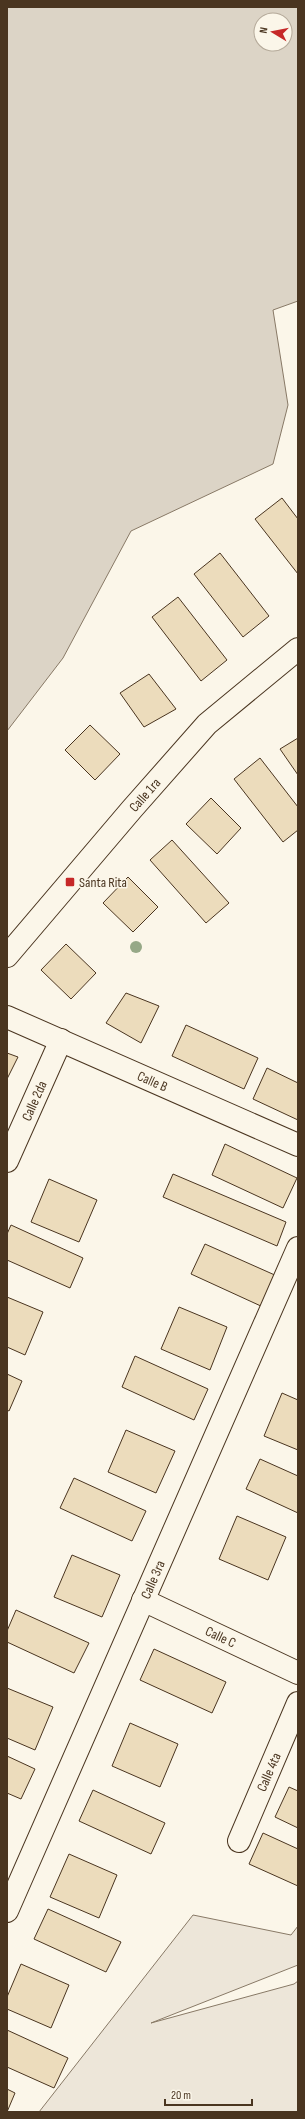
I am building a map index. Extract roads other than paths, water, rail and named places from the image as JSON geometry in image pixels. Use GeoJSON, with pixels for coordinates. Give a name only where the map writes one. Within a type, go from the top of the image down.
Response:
{"type":"FeatureCollection","features":[{"type":"Feature","properties":{"kind":"street","name":"Calle 1ra"},"geometry":{"type":"LineString","coordinates":[[7,956],[132,809],[207,724],[298,649]]}},
{"type":"Feature","properties":{"kind":"street","name":"Calle B"},"geometry":{"type":"LineString","coordinates":[[7,1016],[298,1145]]}},
{"type":"Feature","properties":{"kind":"street","name":"Calle 2da"},"geometry":{"type":"LineString","coordinates":[[7,1161],[61,1040]]}},
{"type":"Feature","properties":{"kind":"street","name":"Calle 3ra"},"geometry":{"type":"LineString","coordinates":[[7,1912],[298,1248]]}},
{"type":"Feature","properties":{"kind":"street","name":"Calle C"},"geometry":{"type":"LineString","coordinates":[[143,1600],[298,1673]]}},
{"type":"Feature","properties":{"kind":"street","name":"Calle 4ta"},"geometry":{"type":"LineString","coordinates":[[239,1841],[298,1703]]}},
{"type":"Feature","properties":{"kind":"place","name":"Santa Rita"},"geometry":{"type":"Point","coordinates":[70,882]}}]}
